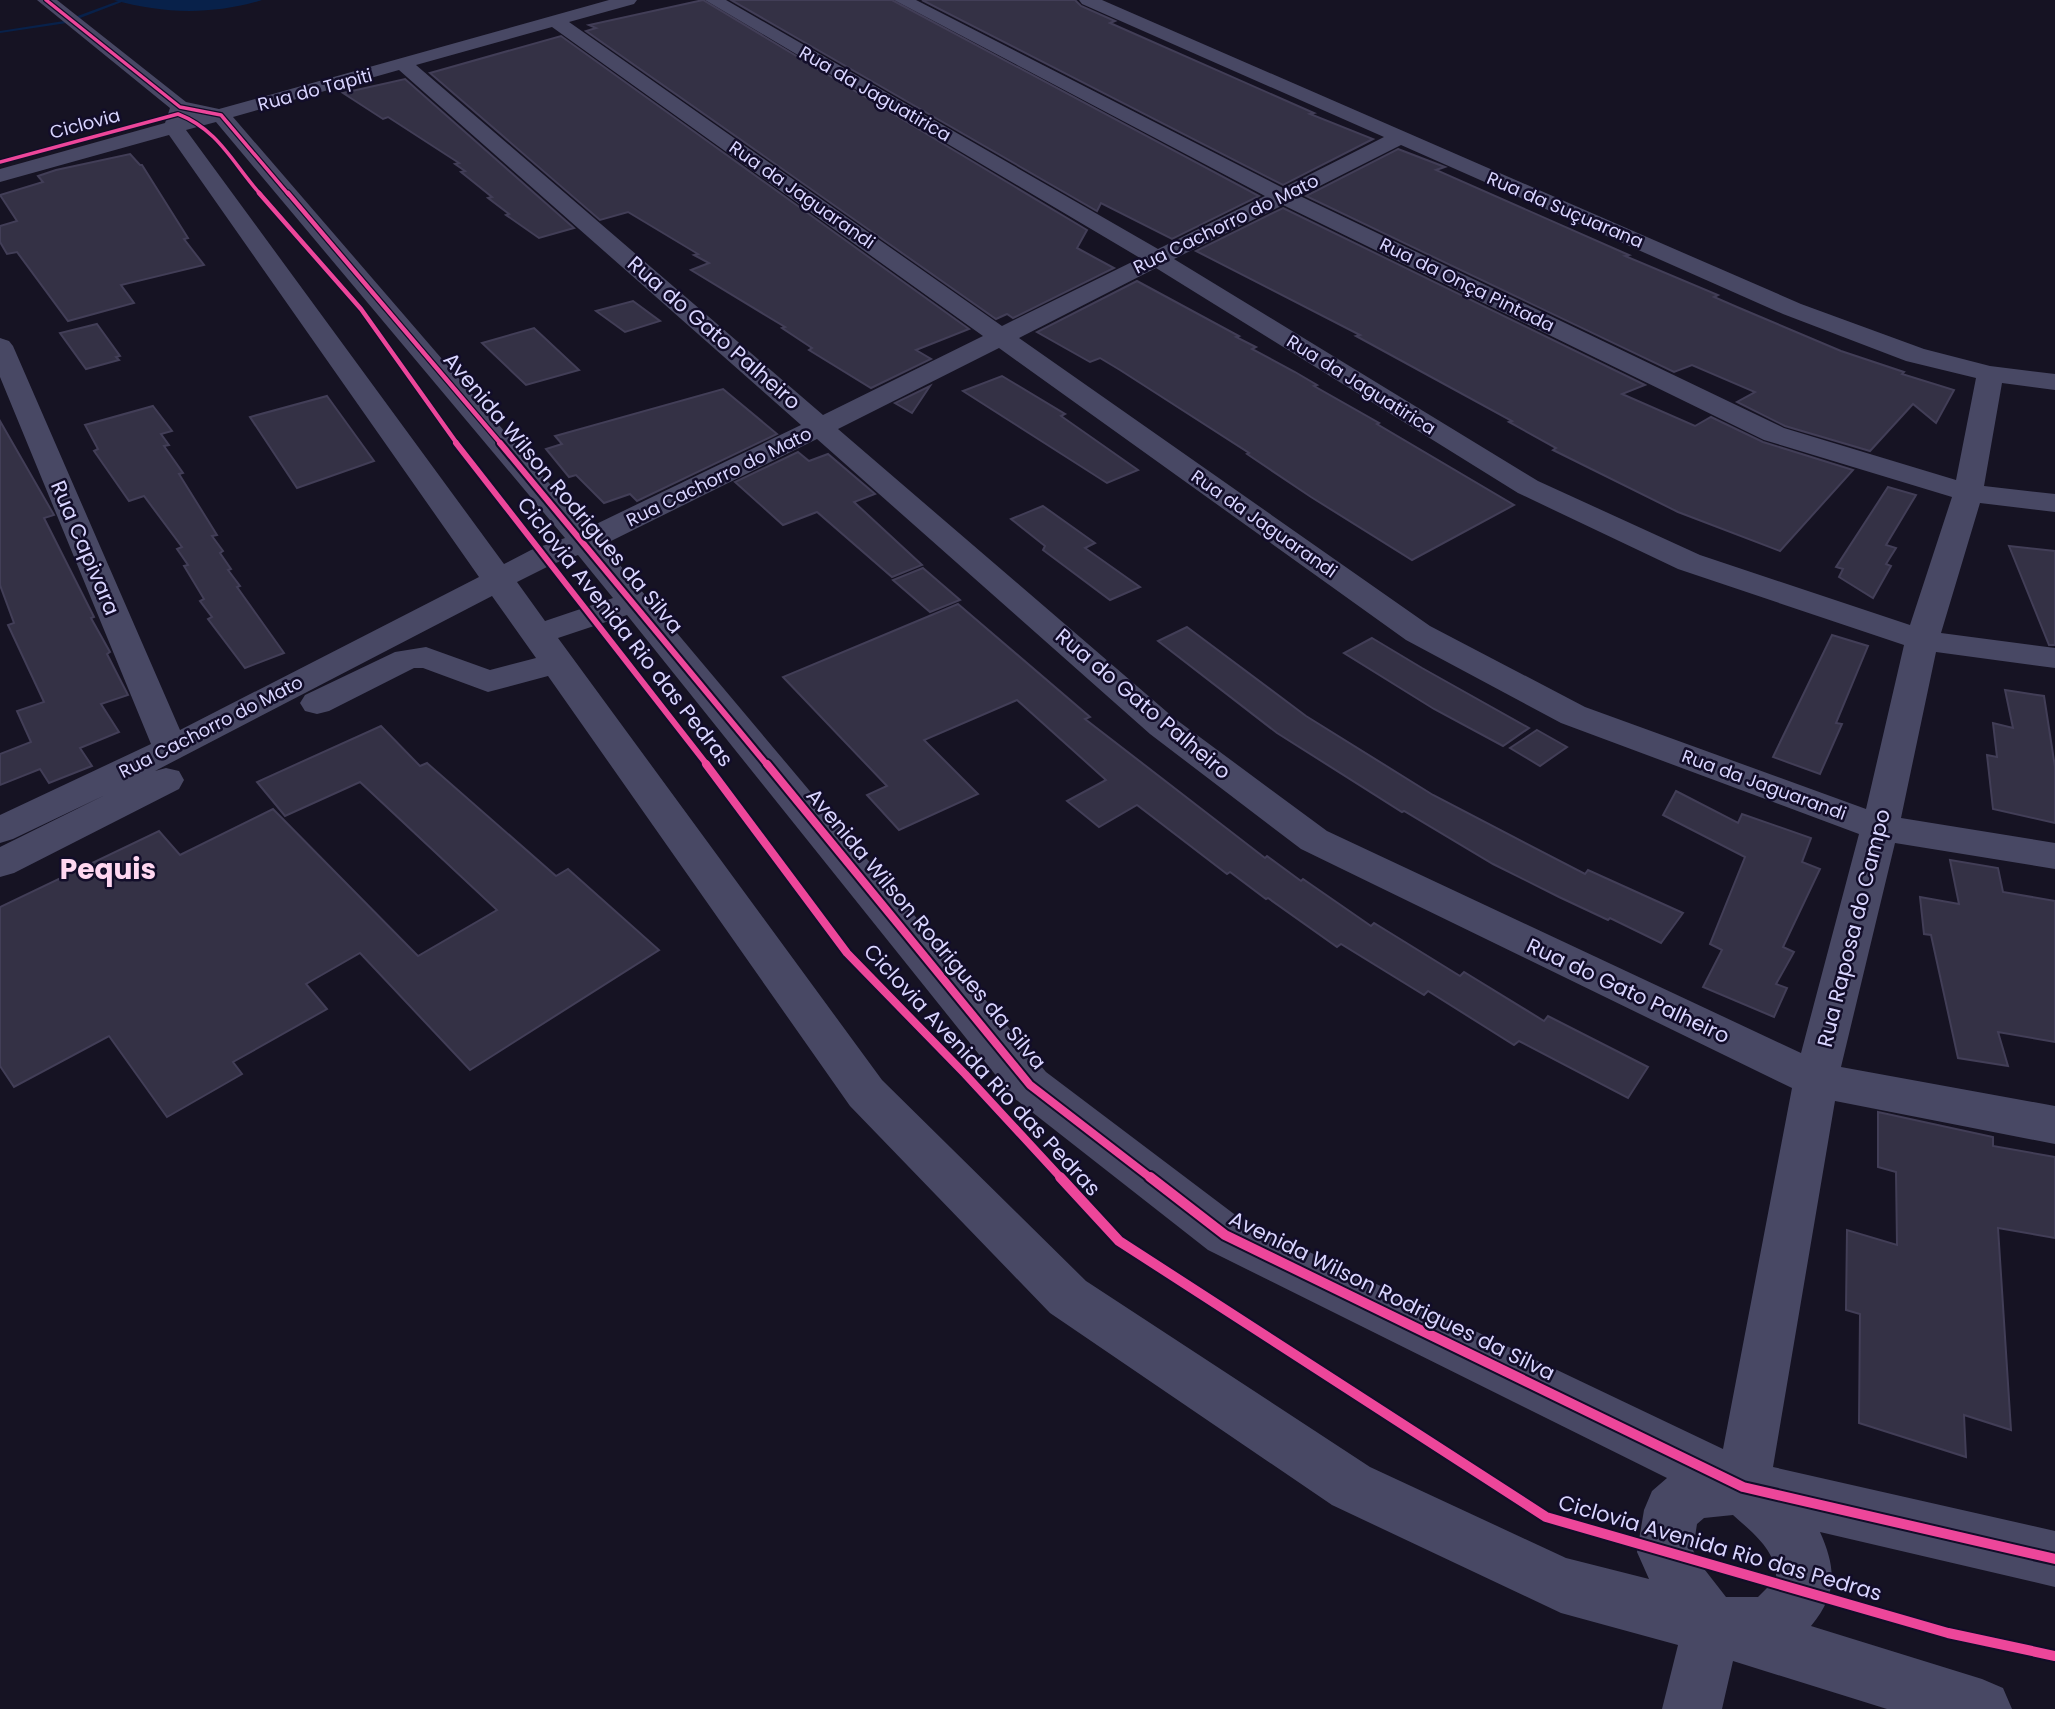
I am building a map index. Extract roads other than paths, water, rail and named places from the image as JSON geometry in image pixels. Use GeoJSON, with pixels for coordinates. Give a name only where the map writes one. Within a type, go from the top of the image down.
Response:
{"type":"FeatureCollection","features":[{"type":"Feature","properties":{"kind":"street"},"geometry":{"type":"LineString","coordinates":[[46,0],[177,117],[497,581],[866,1093],[1068,1297],[1351,1486],[1561,1585],[1713,1625],[1982,1709]]}},
{"type":"Feature","properties":{"kind":"street","name":"Rua do Tapiti"},"geometry":{"type":"LineString","coordinates":[[221,115],[628,0]]}},
{"type":"Feature","properties":{"kind":"street","name":"Rua da Jaguatirica"},"geometry":{"type":"LineString","coordinates":[[714,0],[1156,258],[1528,487],[1689,562],[1922,639],[2055,657]]}},
{"type":"Feature","properties":{"kind":"street","name":"Rua da Onça Pintada"},"geometry":{"type":"LineString","coordinates":[[903,0],[1282,195],[1774,434],[1968,493],[2055,503]]}},
{"type":"Feature","properties":{"kind":"street","name":"Rua da Suçuarana"},"geometry":{"type":"LineString","coordinates":[[1088,0],[1792,309],[1915,355],[1990,374],[2055,382]]}},
{"type":"Feature","properties":{"kind":"street","name":"Rua da Jaguarandi"},"geometry":{"type":"LineString","coordinates":[[556,22],[1418,633],[1573,715],[1880,828],[2055,856]]}},
{"type":"Feature","properties":{"kind":"street","name":"Rua do Gato Palheiro"},"geometry":{"type":"LineString","coordinates":[[405,65],[822,426],[1162,726],[1314,840],[1816,1080],[2055,1125]]}},
{"type":"Feature","properties":{"kind":"street"},"geometry":{"type":"LineString","coordinates":[[0,176],[177,117],[221,115]]}},
{"type":"Feature","properties":{"kind":"street","name":"Avenida Wilson Rodrigues da Silva"},"geometry":{"type":"LineString","coordinates":[[221,115],[584,542],[1030,1085],[1225,1235],[1743,1487],[2055,1559]]}},
{"type":"Feature","properties":{"kind":"street","name":"Rua Cachorro do Mato"},"geometry":{"type":"LineString","coordinates":[[0,830],[171,750],[542,556],[584,542],[822,426],[1399,138]]}},
{"type":"Feature","properties":{"kind":"street","name":"Rua Capivara"},"geometry":{"type":"LineString","coordinates":[[0,346],[171,750]]}},
{"type":"Feature","properties":{"kind":"street","name":"Rua Raposa do Campo"},"geometry":{"type":"LineString","coordinates":[[1743,1487],[1816,1080],[1880,828],[1922,639],[1968,493],[1990,374]]}},
{"type":"Feature","properties":{"kind":"street"},"geometry":{"type":"LineString","coordinates":[[0,863],[407,659],[426,657],[488,681],[633,602]]}},
{"type":"Feature","properties":{"kind":"street"},"geometry":{"type":"LineString","coordinates":[[1743,1487],[1783,1523],[1803,1556],[1803,1590],[1785,1614],[1765,1624],[1713,1625],[1678,1581],[1665,1552],[1671,1510],[1692,1492],[1743,1487]]}},
{"type":"Feature","properties":{"kind":"street"},"geometry":{"type":"LineString","coordinates":[[1692,1709],[1713,1625]]}},
{"type":"Feature","properties":{"kind":"water"},"geometry":{"type":"Polygon","coordinates":[[[114,0],[262,0],[225,8],[188,11],[151,8],[114,0]]]}},
{"type":"Feature","properties":{"kind":"waterway"},"geometry":{"type":"LineString","coordinates":[[0,32],[65,22],[125,0]]}},
{"type":"Feature","properties":{"kind":"district","name":"Pequis"},"geometry":{"type":"Point","coordinates":[108,869]}}]}
